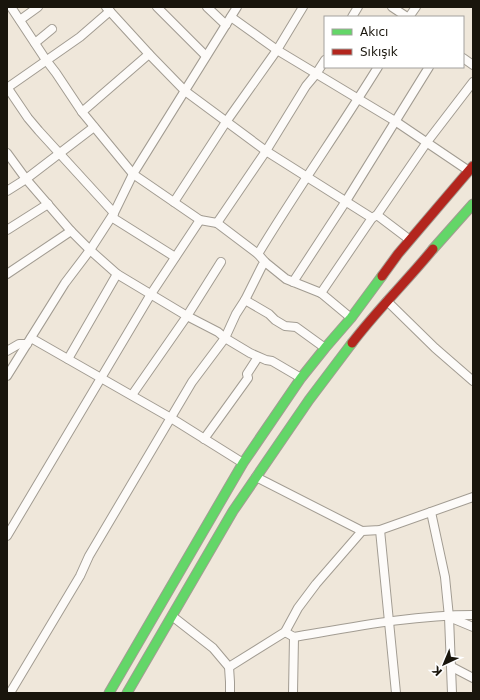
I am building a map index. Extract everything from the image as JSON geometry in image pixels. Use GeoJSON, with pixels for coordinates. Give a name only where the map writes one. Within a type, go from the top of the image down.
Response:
{"type":"FeatureCollection","features":[{"type":"Feature","properties":{"kind":"main road"},"geometry":{"type":"LineString","coordinates":[[109,693],[243,463],[301,378],[351,318],[394,259],[471,169]]}},
{"type":"Feature","properties":{"kind":"main road"},"geometry":{"type":"LineString","coordinates":[[127,693],[233,511],[309,400],[357,336],[473,204]]}},
{"type":"Feature","properties":{"kind":"street"},"geometry":{"type":"LineString","coordinates":[[11,7],[82,112],[133,174],[200,220],[217,224],[258,254],[265,262],[286,279],[321,293],[351,318]]}},
{"type":"Feature","properties":{"kind":"street"},"geometry":{"type":"LineString","coordinates":[[20,20],[38,7]]}},
{"type":"Feature","properties":{"kind":"street"},"geometry":{"type":"LineString","coordinates":[[157,7],[206,56]]}},
{"type":"Feature","properties":{"kind":"street"},"geometry":{"type":"LineString","coordinates":[[207,7],[226,25]]}},
{"type":"Feature","properties":{"kind":"street"},"geometry":{"type":"LineString","coordinates":[[7,376],[65,283],[90,250],[114,214],[133,174],[237,7]]}},
{"type":"Feature","properties":{"kind":"street"},"geometry":{"type":"LineString","coordinates":[[174,202],[226,122],[277,50],[303,7]]}},
{"type":"Feature","properties":{"kind":"street"},"geometry":{"type":"LineString","coordinates":[[353,16],[358,7]]}},
{"type":"Feature","properties":{"kind":"street"},"geometry":{"type":"LineString","coordinates":[[392,7],[406,16]]}},
{"type":"Feature","properties":{"kind":"street"},"geometry":{"type":"LineString","coordinates":[[409,16],[416,7]]}},
{"type":"Feature","properties":{"kind":"street"},"geometry":{"type":"LineString","coordinates":[[175,257],[113,218],[114,214],[28,118],[7,88],[80,37],[108,9],[185,91],[266,151],[307,178],[375,217],[410,240]]}},
{"type":"Feature","properties":{"kind":"street"},"geometry":{"type":"LineString","coordinates":[[231,17],[277,50],[471,169]]}},
{"type":"Feature","properties":{"kind":"street"},"geometry":{"type":"LineString","coordinates":[[34,42],[52,29]]}},
{"type":"Feature","properties":{"kind":"street"},"geometry":{"type":"LineString","coordinates":[[82,112],[149,54]]}},
{"type":"Feature","properties":{"kind":"street"},"geometry":{"type":"LineString","coordinates":[[464,59],[473,65]]}},
{"type":"Feature","properties":{"kind":"street"},"geometry":{"type":"LineString","coordinates":[[217,224],[266,151],[306,86],[324,62]]}},
{"type":"Feature","properties":{"kind":"street"},"geometry":{"type":"LineString","coordinates":[[258,254],[377,68]]}},
{"type":"Feature","properties":{"kind":"street"},"geometry":{"type":"LineString","coordinates":[[293,282],[346,201],[428,68]]}},
{"type":"Feature","properties":{"kind":"street"},"geometry":{"type":"LineString","coordinates":[[321,293],[427,142],[473,82]]}},
{"type":"Feature","properties":{"kind":"street"},"geometry":{"type":"LineString","coordinates":[[7,191],[94,127]]}},
{"type":"Feature","properties":{"kind":"street"},"geometry":{"type":"LineString","coordinates":[[7,153],[71,231],[117,274],[186,316],[218,332],[225,338],[258,357],[272,361],[301,378]]}},
{"type":"Feature","properties":{"kind":"street"},"geometry":{"type":"LineString","coordinates":[[7,230],[48,204]]}},
{"type":"Feature","properties":{"kind":"street"},"geometry":{"type":"LineString","coordinates":[[7,536],[151,294],[200,220]]}},
{"type":"Feature","properties":{"kind":"street"},"geometry":{"type":"LineString","coordinates":[[7,274],[71,231]]}},
{"type":"Feature","properties":{"kind":"street"},"geometry":{"type":"LineString","coordinates":[[132,395],[221,262]]}},
{"type":"Feature","properties":{"kind":"street"},"geometry":{"type":"LineString","coordinates":[[10,693],[80,576],[89,556],[170,418],[192,382],[225,338],[236,314],[265,262]]}},
{"type":"Feature","properties":{"kind":"street"},"geometry":{"type":"LineString","coordinates":[[68,358],[117,274]]}},
{"type":"Feature","properties":{"kind":"street"},"geometry":{"type":"LineString","coordinates":[[245,300],[269,314],[285,326],[296,327],[325,348]]}},
{"type":"Feature","properties":{"kind":"street"},"geometry":{"type":"LineString","coordinates":[[388,301],[436,348],[473,381]]}},
{"type":"Feature","properties":{"kind":"street"},"geometry":{"type":"LineString","coordinates":[[7,351],[19,344],[29,341],[68,358],[132,395],[243,463]]}},
{"type":"Feature","properties":{"kind":"street"},"geometry":{"type":"LineString","coordinates":[[204,439],[248,378],[247,374],[258,357]]}},
{"type":"Feature","properties":{"kind":"street"},"geometry":{"type":"LineString","coordinates":[[256,477],[362,531],[380,530],[473,497]]}},
{"type":"Feature","properties":{"kind":"street"},"geometry":{"type":"LineString","coordinates":[[431,512],[445,577],[449,616],[452,693]]}},
{"type":"Feature","properties":{"kind":"street"},"geometry":{"type":"LineString","coordinates":[[380,530],[396,693]]}},
{"type":"Feature","properties":{"kind":"street"},"geometry":{"type":"LineString","coordinates":[[228,667],[285,632],[298,608],[316,584],[362,531]]}},
{"type":"Feature","properties":{"kind":"street"},"geometry":{"type":"LineString","coordinates":[[285,632],[294,637],[389,621],[473,615]]}},
{"type":"Feature","properties":{"kind":"street"},"geometry":{"type":"LineString","coordinates":[[172,616],[214,648],[228,667],[230,693]]}},
{"type":"Feature","properties":{"kind":"street"},"geometry":{"type":"LineString","coordinates":[[449,616],[473,628]]}},
{"type":"Feature","properties":{"kind":"street"},"geometry":{"type":"LineString","coordinates":[[293,693],[294,637]]}},
{"type":"Feature","properties":{"kind":"street"},"geometry":{"type":"LineString","coordinates":[[452,668],[473,678]]}},
{"type":"Feature","properties":{"kind":"traffic: fast"},"geometry":{"type":"LineString","coordinates":[[433,249],[473,204]]}},
{"type":"Feature","properties":{"kind":"traffic: fast"},"geometry":{"type":"LineString","coordinates":[[109,693],[243,463],[301,378],[351,318],[382,276]]}},
{"type":"Feature","properties":{"kind":"traffic: fast"},"geometry":{"type":"LineString","coordinates":[[127,693],[233,511],[309,400],[352,343]]}},
{"type":"Feature","properties":{"kind":"traffic: jam"},"geometry":{"type":"LineString","coordinates":[[382,276],[398,254],[473,166]]}},
{"type":"Feature","properties":{"kind":"traffic: jam"},"geometry":{"type":"LineString","coordinates":[[352,343],[433,249]]}}]}
